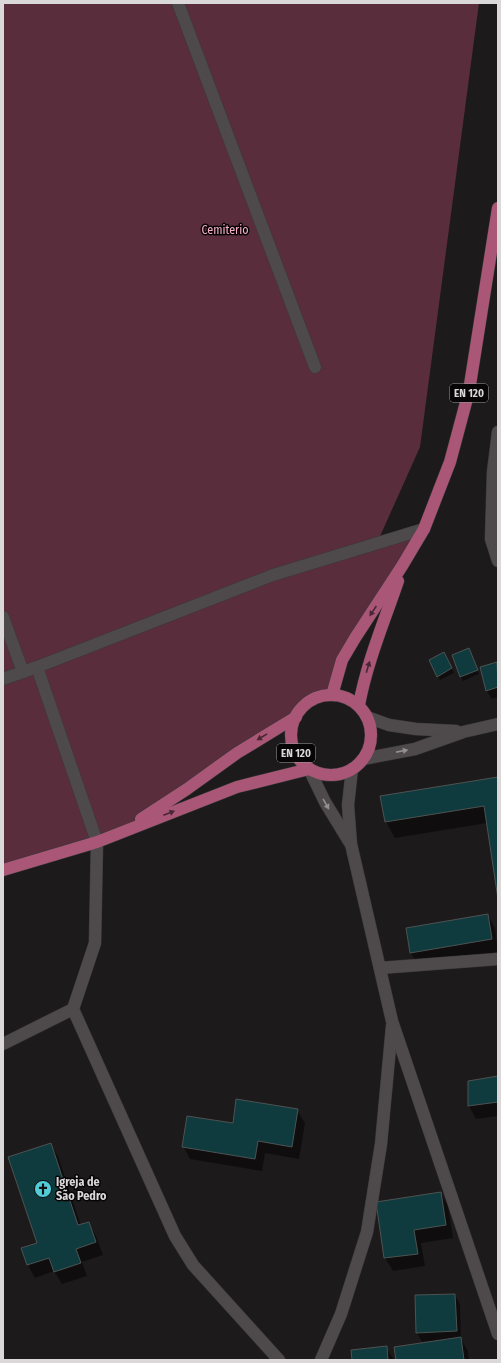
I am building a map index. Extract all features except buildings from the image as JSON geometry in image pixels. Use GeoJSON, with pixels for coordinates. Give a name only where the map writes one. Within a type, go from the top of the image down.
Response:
{"type":"FeatureCollection","features":[{"type":"Feature","properties":{"kind":"main road","name":"EN 120"},"geometry":{"type":"LineString","coordinates":[[364,759],[352,769],[338,775],[323,774],[309,769],[299,759],[292,746],[291,731],[296,717],[304,705],[317,698],[332,695],[342,660],[424,529],[450,462],[470,391],[498,208]]}},
{"type":"Feature","properties":{"kind":"main road","name":"EN 120"},"geometry":{"type":"LineString","coordinates":[[358,705],[368,664],[402,566]]}},
{"type":"Feature","properties":{"kind":"main road"},"geometry":{"type":"LineString","coordinates":[[332,695],[346,698],[358,705],[367,717],[371,728],[371,739],[369,749],[364,759]]}},
{"type":"Feature","properties":{"kind":"main road","name":"EN 120"},"geometry":{"type":"LineString","coordinates":[[120,832],[186,789],[237,752],[296,717]]}},
{"type":"Feature","properties":{"kind":"main road","name":"EN 120"},"geometry":{"type":"LineString","coordinates":[[3,870],[97,842],[237,787],[309,769]]}},
{"type":"Feature","properties":{"kind":"street"},"geometry":{"type":"LineString","coordinates":[[178,3],[315,367]]}},
{"type":"Feature","properties":{"kind":"street"},"geometry":{"type":"LineString","coordinates":[[498,432],[493,472],[491,539],[498,561]]}},
{"type":"Feature","properties":{"kind":"street"},"geometry":{"type":"LineString","coordinates":[[3,679],[273,575],[424,529]]}},
{"type":"Feature","properties":{"kind":"street"},"geometry":{"type":"LineString","coordinates":[[3,617],[23,672]]}},
{"type":"Feature","properties":{"kind":"street"},"geometry":{"type":"LineString","coordinates":[[37,667],[97,842],[94,943],[73,1009],[174,1236],[193,1265],[279,1360]]}},
{"type":"Feature","properties":{"kind":"street"},"geometry":{"type":"LineString","coordinates":[[367,717],[390,725],[416,729],[463,732]]}},
{"type":"Feature","properties":{"kind":"street"},"geometry":{"type":"LineString","coordinates":[[364,759],[415,749],[463,732],[498,724]]}},
{"type":"Feature","properties":{"kind":"street"},"geometry":{"type":"LineString","coordinates":[[309,769],[325,802],[351,844]]}},
{"type":"Feature","properties":{"kind":"street"},"geometry":{"type":"LineString","coordinates":[[352,769],[348,805],[351,844],[392,1021],[498,1334]]}},
{"type":"Feature","properties":{"kind":"street"},"geometry":{"type":"LineString","coordinates":[[380,968],[498,959]]}},
{"type":"Feature","properties":{"kind":"street"},"geometry":{"type":"LineString","coordinates":[[3,1044],[73,1009]]}},
{"type":"Feature","properties":{"kind":"street"},"geometry":{"type":"LineString","coordinates":[[320,1360],[341,1314],[367,1232],[381,1144],[392,1021]]}},
{"type":"Feature","properties":{"kind":"green space","name":"Cemiterio"},"geometry":{"type":"Polygon","coordinates":[[[3,3],[479,3],[420,447],[377,543],[424,529],[355,638],[332,695],[315,699],[307,704],[296,717],[120,832],[3,870],[3,3]]]}},
{"type":"Feature","properties":{"kind":"place","name":"Igreja de São Pedro"},"geometry":{"type":"Point","coordinates":[43,1189]}}]}
